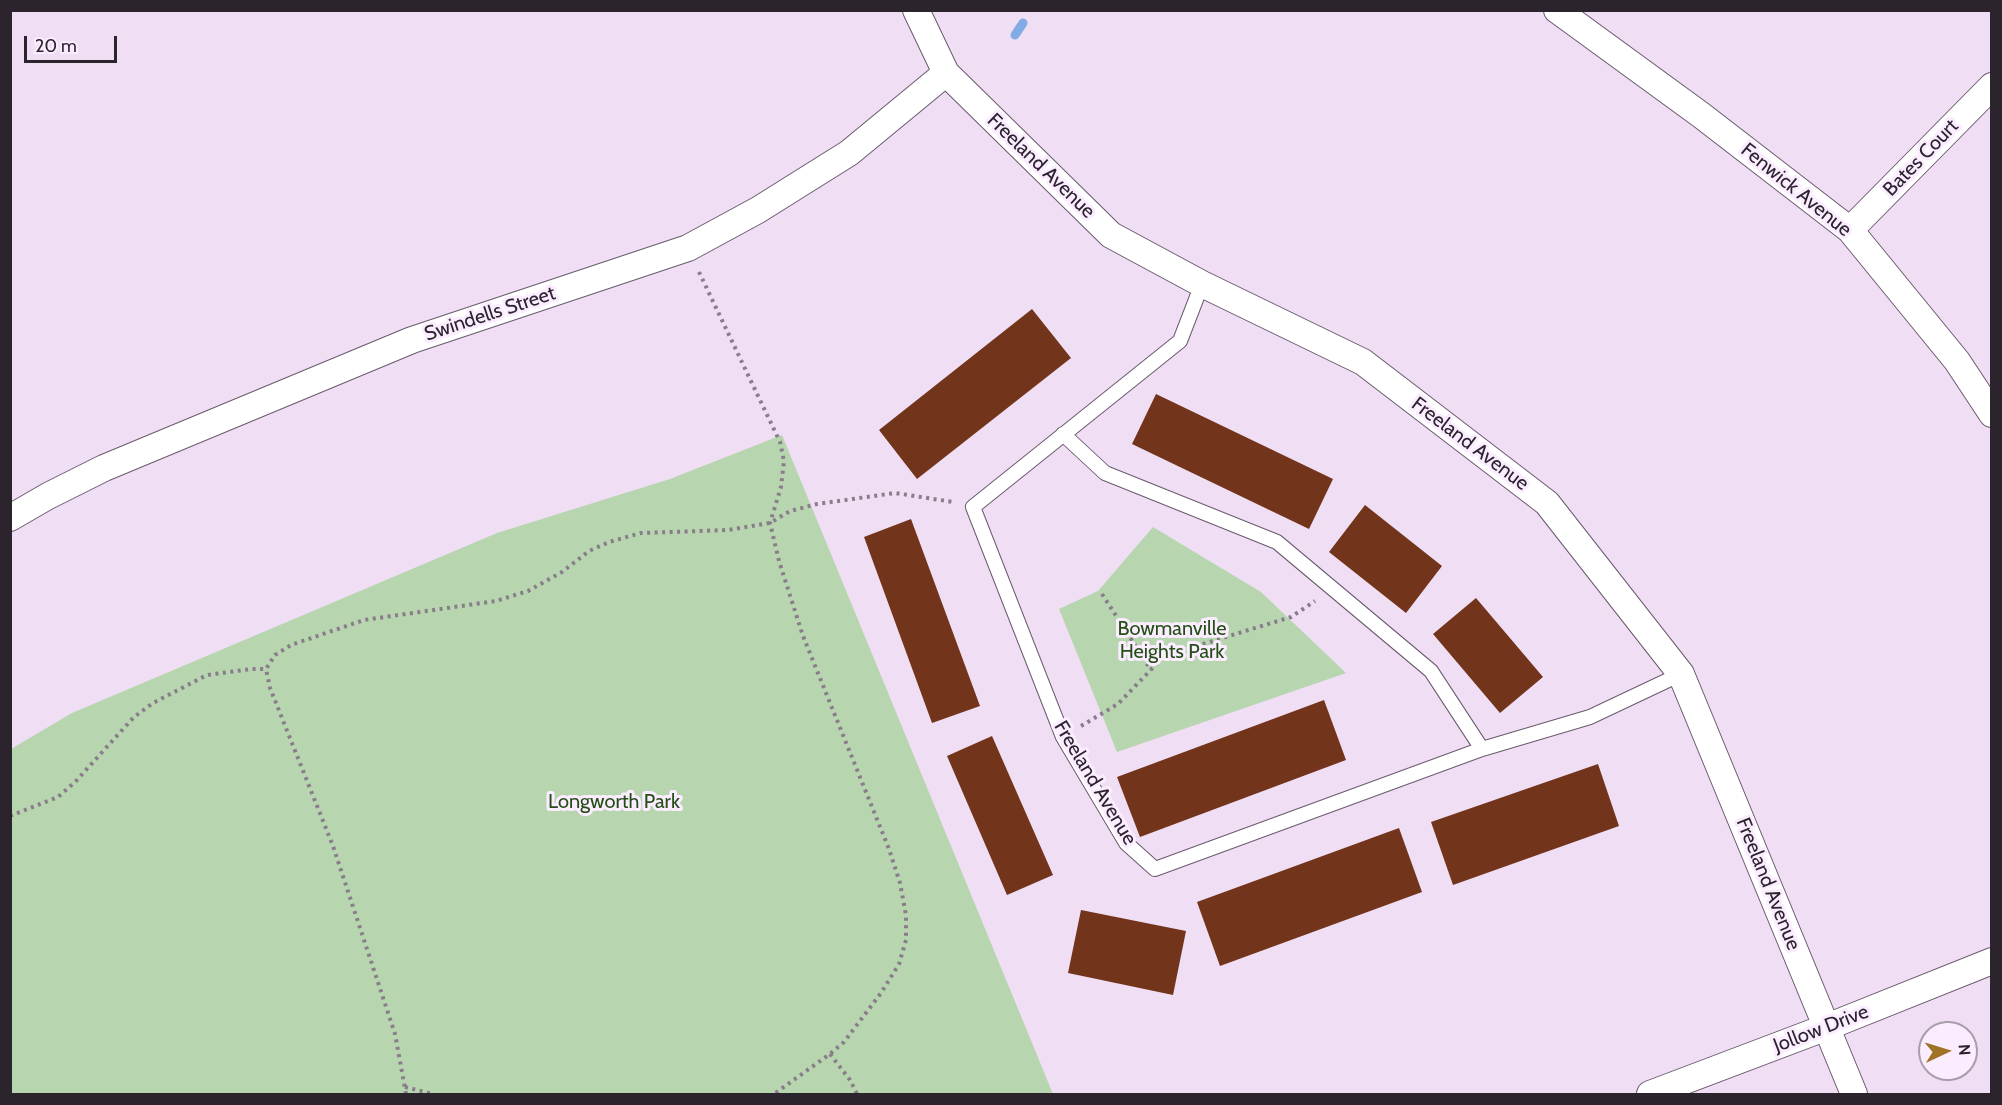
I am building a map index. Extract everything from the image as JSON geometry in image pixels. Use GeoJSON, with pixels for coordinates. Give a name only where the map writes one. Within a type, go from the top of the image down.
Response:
{"type":"FeatureCollection","features":[{"type":"Feature","properties":{"kind":"street","name":"Freeland Avenue"},"geometry":{"type":"LineString","coordinates":[[916,10],[946,73],[1112,235],[1202,284],[1363,362],[1547,503],[1681,674],[1854,1095]]}},
{"type":"Feature","properties":{"kind":"street","name":"Fenwick Avenue"},"geometry":{"type":"LineString","coordinates":[[1557,10],[1701,115],[1850,230],[1957,361],[1992,414]]}},
{"type":"Feature","properties":{"kind":"street","name":"Swindells Street"},"geometry":{"type":"LineString","coordinates":[[10,518],[104,468],[412,340],[688,248],[758,210],[849,153],[946,73]]}},
{"type":"Feature","properties":{"kind":"street","name":"Bates Court"},"geometry":{"type":"LineString","coordinates":[[1850,230],[1992,86]]}},
{"type":"Feature","properties":{"kind":"street","name":"Jollow Drive"},"geometry":{"type":"LineString","coordinates":[[1650,1095],[1827,1028],[1992,961]]}},
{"type":"Feature","properties":{"kind":"lane"},"geometry":{"type":"LineString","coordinates":[[974,507],[1180,341],[1202,284]]}},
{"type":"Feature","properties":{"kind":"lane"},"geometry":{"type":"LineString","coordinates":[[1063,434],[1105,473],[1277,542],[1431,671],[1482,748]]}},
{"type":"Feature","properties":{"kind":"lane","name":"Freeland Avenue"},"geometry":{"type":"LineString","coordinates":[[974,507],[1063,737],[1126,843],[1155,869],[1482,748],[1590,717],[1681,674]]}},
{"type":"Feature","properties":{"kind":"path"},"geometry":{"type":"LineString","coordinates":[[688,248],[780,442],[784,461],[781,487],[770,523],[779,561],[803,636],[889,849],[900,883],[906,915],[906,940],[899,964],[881,993],[844,1042],[774,1095]]}},
{"type":"Feature","properties":{"kind":"path"},"geometry":{"type":"LineString","coordinates":[[406,1095],[395,1035],[333,846],[270,688],[266,669],[275,655],[291,645],[364,620],[496,601],[528,591],[562,572],[589,551],[609,542],[641,533],[728,530],[770,523],[790,511],[895,493],[974,507]]}},
{"type":"Feature","properties":{"kind":"path"},"geometry":{"type":"LineString","coordinates":[[1063,737],[1118,704],[1164,656],[1291,617],[1333,589]]}},
{"type":"Feature","properties":{"kind":"path"},"geometry":{"type":"LineString","coordinates":[[1102,594],[1151,670]]}},
{"type":"Feature","properties":{"kind":"path"},"geometry":{"type":"LineString","coordinates":[[10,816],[58,797],[76,782],[134,717],[153,703],[207,675],[266,669]]}},
{"type":"Feature","properties":{"kind":"path"},"geometry":{"type":"LineString","coordinates":[[830,1054],[850,1080],[857,1095]]}},
{"type":"Feature","properties":{"kind":"path"},"geometry":{"type":"LineString","coordinates":[[405,1088],[433,1095]]}},
{"type":"Feature","properties":{"kind":"green space","name":"Longworth Park"},"geometry":{"type":"Polygon","coordinates":[[[782,435],[1053,1094],[11,1094],[11,749],[72,713],[497,533],[670,479],[782,435]]]}},
{"type":"Feature","properties":{"kind":"green space","name":"Bowmanville Heights Park"},"geometry":{"type":"Polygon","coordinates":[[[1153,527],[1261,592],[1346,673],[1117,752],[1059,609],[1098,591],[1153,527]]]}},
{"type":"Feature","properties":{"kind":"building"},"geometry":{"type":"Polygon","coordinates":[[[1032,309],[1071,358],[917,479],[879,430],[1032,309]]]}},
{"type":"Feature","properties":{"kind":"building"},"geometry":{"type":"Polygon","coordinates":[[[1156,394],[1333,479],[1309,529],[1132,444],[1156,394]]]}},
{"type":"Feature","properties":{"kind":"building"},"geometry":{"type":"Polygon","coordinates":[[[1365,505],[1442,566],[1406,613],[1329,552],[1365,505]]]}},
{"type":"Feature","properties":{"kind":"building"},"geometry":{"type":"Polygon","coordinates":[[[911,519],[980,706],[932,723],[864,537],[911,519]]]}},
{"type":"Feature","properties":{"kind":"building"},"geometry":{"type":"Polygon","coordinates":[[[1476,598],[1543,677],[1500,713],[1433,634],[1476,598]]]}},
{"type":"Feature","properties":{"kind":"building"},"geometry":{"type":"Polygon","coordinates":[[[1324,700],[1346,760],[1140,837],[1117,777],[1324,700]]]}},
{"type":"Feature","properties":{"kind":"building"},"geometry":{"type":"Polygon","coordinates":[[[992,736],[1053,875],[1007,895],[947,756],[992,736]]]}},
{"type":"Feature","properties":{"kind":"building"},"geometry":{"type":"Polygon","coordinates":[[[1598,764],[1619,826],[1453,885],[1431,822],[1598,764]]]}},
{"type":"Feature","properties":{"kind":"building"},"geometry":{"type":"Polygon","coordinates":[[[1399,828],[1422,892],[1220,966],[1197,902],[1399,828]]]}},
{"type":"Feature","properties":{"kind":"building"},"geometry":{"type":"Polygon","coordinates":[[[1081,910],[1186,931],[1173,995],[1068,973],[1081,910]]]}},
{"type":"Feature","properties":{"kind":"waterway"},"geometry":{"type":"LineString","coordinates":[[1015,35],[1023,23]]}}]}
